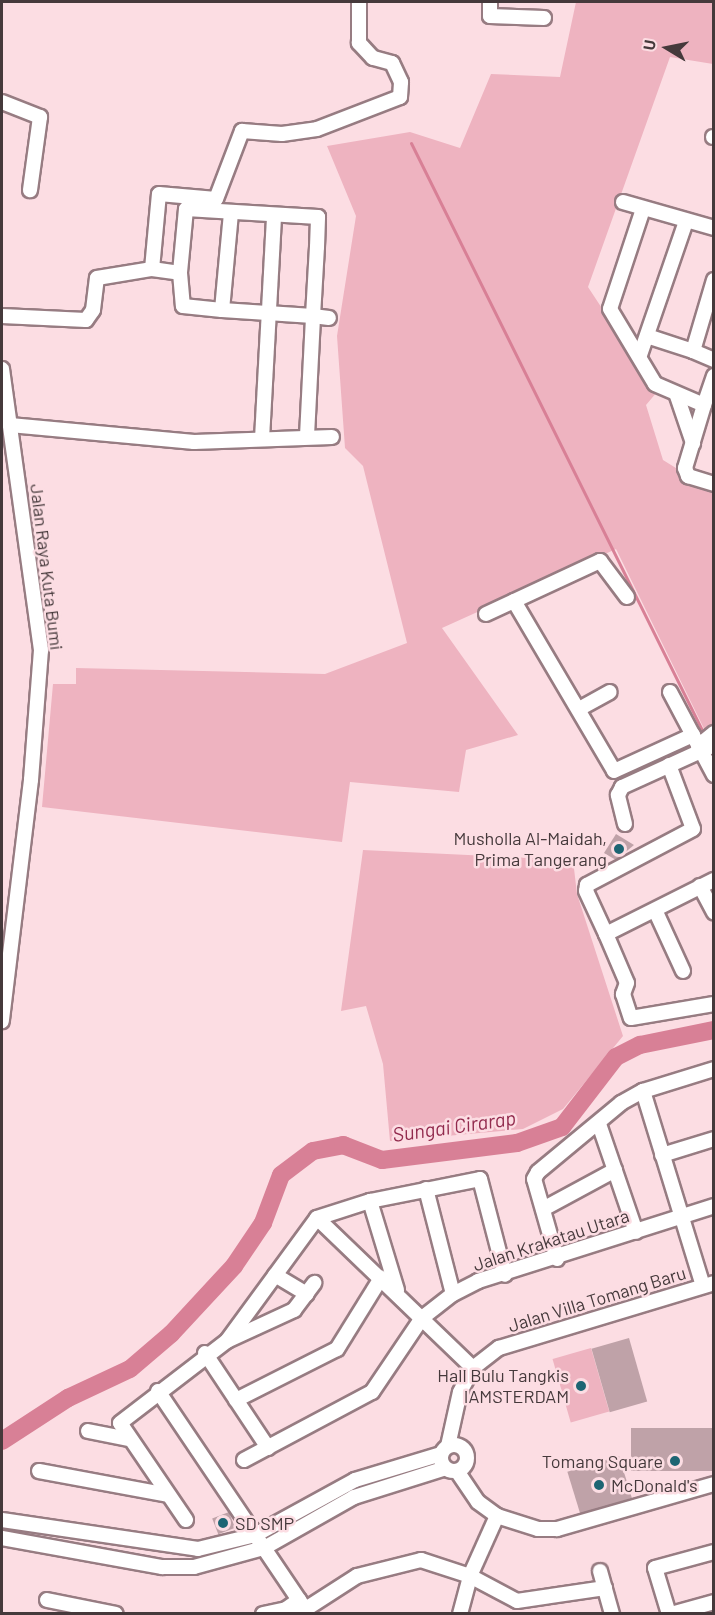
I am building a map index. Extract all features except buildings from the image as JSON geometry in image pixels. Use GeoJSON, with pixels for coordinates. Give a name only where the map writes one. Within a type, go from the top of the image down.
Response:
{"type":"FeatureCollection","features":[{"type":"Feature","properties":{"kind":"street"},"geometry":{"type":"LineString","coordinates":[[152,269],[159,194],[216,199],[242,131],[282,134],[317,129],[400,97],[401,82],[392,63],[373,58],[359,43],[359,2]]}},
{"type":"Feature","properties":{"kind":"street"},"geometry":{"type":"LineString","coordinates":[[489,7],[544,18]]}},
{"type":"Feature","properties":{"kind":"street"},"geometry":{"type":"LineString","coordinates":[[2,102],[40,117],[30,190]]}},
{"type":"Feature","properties":{"kind":"street"},"geometry":{"type":"LineString","coordinates":[[623,202],[685,224],[714,228]]}},
{"type":"Feature","properties":{"kind":"street"},"geometry":{"type":"LineString","coordinates":[[308,436],[313,316],[318,217],[186,209],[180,273],[183,306],[222,310],[313,316],[328,318]]}},
{"type":"Feature","properties":{"kind":"street"},"geometry":{"type":"LineString","coordinates":[[643,209],[610,306],[655,384],[677,396],[704,405]]}},
{"type":"Feature","properties":{"kind":"street"},"geometry":{"type":"LineString","coordinates":[[222,310],[231,213]]}},
{"type":"Feature","properties":{"kind":"street"},"geometry":{"type":"LineString","coordinates":[[262,439],[274,216]]}},
{"type":"Feature","properties":{"kind":"street"},"geometry":{"type":"LineString","coordinates":[[640,355],[685,224]]}},
{"type":"Feature","properties":{"kind":"street"},"geometry":{"type":"LineString","coordinates":[[2,316],[86,320],[93,310],[97,278],[152,269],[180,273]]}},
{"type":"Feature","properties":{"kind":"street"},"geometry":{"type":"LineString","coordinates":[[693,351],[711,300],[714,280]]}},
{"type":"Feature","properties":{"kind":"street"},"geometry":{"type":"LineString","coordinates":[[646,336],[714,360]]}},
{"type":"Feature","properties":{"kind":"street","name":"Jalan Raya Kuta Bumi"},"geometry":{"type":"LineString","coordinates":[[2,369],[8,430],[8,460],[41,650],[30,792],[2,1021]]}},
{"type":"Feature","properties":{"kind":"street"},"geometry":{"type":"LineString","coordinates":[[714,376],[685,471],[714,484]]}},
{"type":"Feature","properties":{"kind":"street"},"geometry":{"type":"LineString","coordinates":[[677,396],[693,443]]}},
{"type":"Feature","properties":{"kind":"street"},"geometry":{"type":"LineString","coordinates":[[8,430],[194,442],[308,436],[332,437]]}},
{"type":"Feature","properties":{"kind":"street"},"geometry":{"type":"LineString","coordinates":[[486,614],[600,561],[627,597]]}},
{"type":"Feature","properties":{"kind":"street"},"geometry":{"type":"LineString","coordinates":[[514,601],[579,709],[606,764],[618,772],[702,745]]}},
{"type":"Feature","properties":{"kind":"street"},"geometry":{"type":"LineString","coordinates":[[579,709],[610,692]]}},
{"type":"Feature","properties":{"kind":"street"},"geometry":{"type":"LineString","coordinates":[[670,693],[702,745],[714,775]]}},
{"type":"Feature","properties":{"kind":"street"},"geometry":{"type":"LineString","coordinates":[[625,824],[618,795],[622,787],[669,765],[702,745],[714,733]]}},
{"type":"Feature","properties":{"kind":"street"},"geometry":{"type":"LineString","coordinates":[[669,765],[693,829],[587,885],[627,983],[623,994],[631,1018],[714,1004]]}},
{"type":"Feature","properties":{"kind":"street"},"geometry":{"type":"LineString","coordinates":[[606,934],[714,879]]}},
{"type":"Feature","properties":{"kind":"street"},"geometry":{"type":"LineString","coordinates":[[700,886],[714,912]]}},
{"type":"Feature","properties":{"kind":"street"},"geometry":{"type":"LineString","coordinates":[[655,910],[683,971]]}},
{"type":"Feature","properties":{"kind":"street"},"geometry":{"type":"LineString","coordinates":[[557,1259],[534,1179],[538,1172],[599,1124],[621,1103],[643,1091],[714,1069]]}},
{"type":"Feature","properties":{"kind":"street"},"geometry":{"type":"LineString","coordinates":[[643,1091],[681,1216],[708,1285]]}},
{"type":"Feature","properties":{"kind":"street"},"geometry":{"type":"LineString","coordinates":[[599,1124],[636,1232]]}},
{"type":"Feature","properties":{"kind":"street"},"geometry":{"type":"LineString","coordinates":[[662,1155],[714,1139]]}},
{"type":"Feature","properties":{"kind":"street"},"geometry":{"type":"LineString","coordinates":[[543,1209],[615,1170]]}},
{"type":"Feature","properties":{"kind":"street"},"geometry":{"type":"LineString","coordinates":[[227,1341],[317,1218],[370,1201],[480,1179],[505,1275]]}},
{"type":"Feature","properties":{"kind":"street"},"geometry":{"type":"LineString","coordinates":[[426,1189],[453,1294]]}},
{"type":"Feature","properties":{"kind":"street"},"geometry":{"type":"LineString","coordinates":[[370,1201],[397,1290]]}},
{"type":"Feature","properties":{"kind":"street","name":"Jalan Krakatau Utara"},"geometry":{"type":"LineString","coordinates":[[244,1460],[372,1392],[422,1318],[453,1294],[478,1281],[557,1259],[714,1206]]}},
{"type":"Feature","properties":{"kind":"street"},"geometry":{"type":"LineString","coordinates":[[317,1218],[397,1290],[473,1368],[452,1416],[445,1450],[452,1470],[478,1502],[497,1516],[538,1529],[557,1529],[714,1484]]}},
{"type":"Feature","properties":{"kind":"street"},"geometry":{"type":"LineString","coordinates":[[186,1520],[129,1439],[122,1420],[205,1353],[294,1310],[311,1289],[275,1275]]}},
{"type":"Feature","properties":{"kind":"street"},"geometry":{"type":"LineString","coordinates":[[236,1400],[337,1349],[381,1278]]}},
{"type":"Feature","properties":{"kind":"street","name":"Jalan Villa Tomang Baru"},"geometry":{"type":"LineString","coordinates":[[473,1368],[515,1341],[708,1285]]}},
{"type":"Feature","properties":{"kind":"street"},"geometry":{"type":"LineString","coordinates":[[205,1353],[268,1448]]}},
{"type":"Feature","properties":{"kind":"street"},"geometry":{"type":"LineString","coordinates":[[158,1391],[301,1607]]}},
{"type":"Feature","properties":{"kind":"street"},"geometry":{"type":"LineString","coordinates":[[88,1431],[129,1439]]}},
{"type":"Feature","properties":{"kind":"street"},"geometry":{"type":"LineString","coordinates":[[2,1520],[168,1548],[198,1549],[255,1535],[356,1480],[458,1445],[467,1455],[466,1464],[354,1497],[264,1548],[226,1561],[162,1567],[2,1538]]}},
{"type":"Feature","properties":{"kind":"street"},"geometry":{"type":"LineString","coordinates":[[39,1471],[168,1495]]}},
{"type":"Feature","properties":{"kind":"street"},"geometry":{"type":"LineString","coordinates":[[460,1614],[470,1576],[497,1516]]}},
{"type":"Feature","properties":{"kind":"street"},"geometry":{"type":"LineString","coordinates":[[714,1552],[655,1568],[670,1614],[714,1602]]}},
{"type":"Feature","properties":{"kind":"street"},"geometry":{"type":"LineString","coordinates":[[263,1614],[301,1607],[357,1576],[397,1563],[421,1560],[470,1576],[516,1607],[605,1588]]}},
{"type":"Feature","properties":{"kind":"street"},"geometry":{"type":"LineString","coordinates":[[600,1571],[612,1614]]}},
{"type":"Feature","properties":{"kind":"street"},"geometry":{"type":"LineString","coordinates":[[46,1600],[64,1609],[114,1613]]}},
{"type":"Feature","properties":{"kind":"shaded area"},"geometry":{"type":"Polygon","coordinates":[[[576,2],[713,2],[713,64],[670,57],[588,287],[657,392],[646,405],[663,460],[713,491],[713,747],[616,549],[442,628],[518,735],[466,750],[459,792],[350,782],[342,842],[42,807],[53,684],[76,684],[76,668],[325,674],[407,643],[363,466],[345,448],[337,336],[356,216],[327,146],[410,132],[460,148],[491,74],[560,77],[576,2]]]}},
{"type":"Feature","properties":{"kind":"shaded area"},"geometry":{"type":"Polygon","coordinates":[[[363,850],[573,860],[577,894],[623,1036],[563,1109],[523,1129],[390,1141],[383,1064],[366,1006],[341,1011],[363,850]]]}},
{"type":"Feature","properties":{"kind":"shaded area","name":"Hall Bulu Tangkis IAMSTERDAM"},"geometry":{"type":"Polygon","coordinates":[[[591,1348],[609,1411],[571,1422],[553,1359],[591,1348]]]}},
{"type":"Feature","properties":{"kind":"waterway"},"geometry":{"type":"LineString","coordinates":[[411,143],[704,734]]}},
{"type":"Feature","properties":{"kind":"waterway","name":"Sungai Cirarap"},"geometry":{"type":"LineString","coordinates":[[2,1441],[68,1398],[130,1369],[171,1334],[234,1266],[263,1223],[281,1175],[313,1151],[343,1145],[382,1160],[517,1143],[562,1127],[616,1057],[640,1045],[714,1030]]}},
{"type":"Feature","properties":{"kind":"place","name":"Musholla Al-Maidah, Prima Tangerang"},"geometry":{"type":"Point","coordinates":[619,849]}},
{"type":"Feature","properties":{"kind":"place","name":"Hall Bulu Tangkis IAMSTERDAM"},"geometry":{"type":"Point","coordinates":[581,1386]}},
{"type":"Feature","properties":{"kind":"place","name":"Tomang Square"},"geometry":{"type":"Point","coordinates":[675,1461]}},
{"type":"Feature","properties":{"kind":"place","name":"McDonald's"},"geometry":{"type":"Point","coordinates":[599,1485]}},
{"type":"Feature","properties":{"kind":"place","name":"SD SMP"},"geometry":{"type":"Point","coordinates":[223,1523]}}]}
